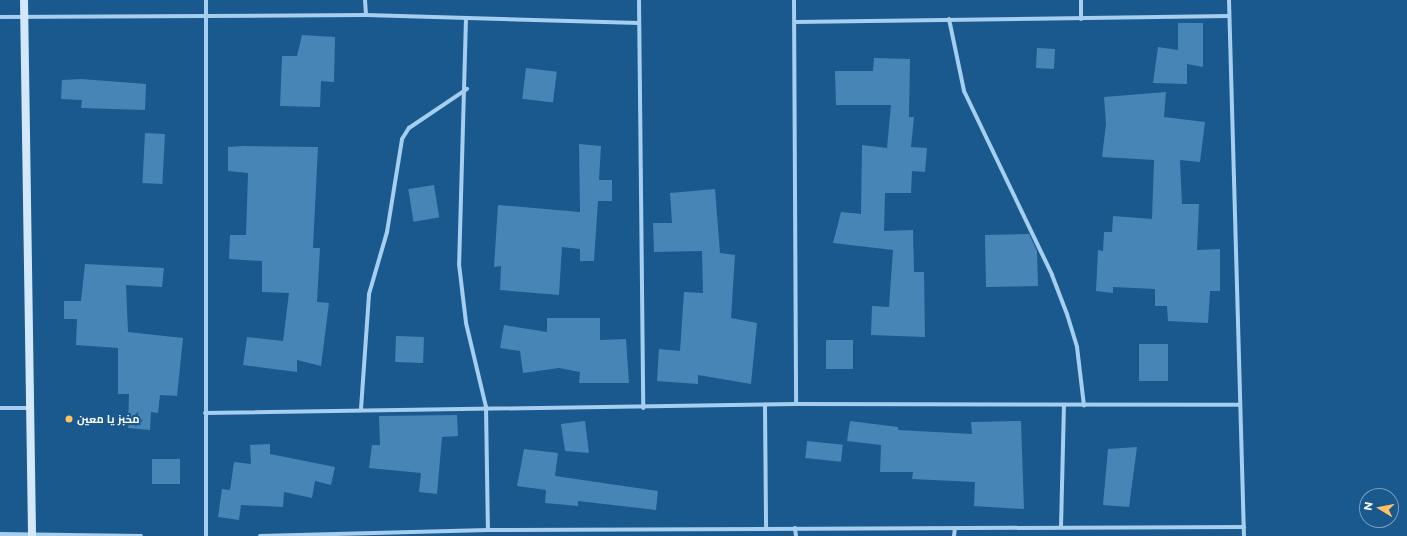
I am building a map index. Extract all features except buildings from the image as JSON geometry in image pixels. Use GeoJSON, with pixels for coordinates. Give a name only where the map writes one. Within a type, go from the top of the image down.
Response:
{"type":"FeatureCollection","features":[{"type":"Feature","properties":{"kind":"street"},"geometry":{"type":"LineString","coordinates":[[24,0],[32,408],[32,535]]}},
{"type":"Feature","properties":{"kind":"street"},"geometry":{"type":"LineString","coordinates":[[206,0],[206,536]]}},
{"type":"Feature","properties":{"kind":"street"},"geometry":{"type":"LineString","coordinates":[[366,0],[366,15]]}},
{"type":"Feature","properties":{"kind":"street"},"geometry":{"type":"LineString","coordinates":[[639,0],[644,408]]}},
{"type":"Feature","properties":{"kind":"street"},"geometry":{"type":"LineString","coordinates":[[794,0],[796,404]]}},
{"type":"Feature","properties":{"kind":"street"},"geometry":{"type":"LineString","coordinates":[[1080,0],[1081,19]]}},
{"type":"Feature","properties":{"kind":"street"},"geometry":{"type":"LineString","coordinates":[[1229,0],[1244,536]]}},
{"type":"Feature","properties":{"kind":"street"},"geometry":{"type":"LineString","coordinates":[[0,16],[366,15],[639,23]]}},
{"type":"Feature","properties":{"kind":"street"},"geometry":{"type":"LineString","coordinates":[[795,22],[1229,16]]}},
{"type":"Feature","properties":{"kind":"street"},"geometry":{"type":"LineString","coordinates":[[466,18],[467,89],[459,264],[465,316],[486,407],[488,530]]}},
{"type":"Feature","properties":{"kind":"street"},"geometry":{"type":"LineString","coordinates":[[949,20],[964,91],[1052,275],[1067,314],[1076,347],[1084,406]]}},
{"type":"Feature","properties":{"kind":"street"},"geometry":{"type":"LineString","coordinates":[[361,410],[368,294],[387,232],[402,139],[409,128],[467,89]]}},
{"type":"Feature","properties":{"kind":"street"},"geometry":{"type":"LineString","coordinates":[[205,413],[486,407],[644,408],[796,404],[1064,406],[1240,405]]}},
{"type":"Feature","properties":{"kind":"street"},"geometry":{"type":"LineString","coordinates":[[765,406],[766,528]]}},
{"type":"Feature","properties":{"kind":"street"},"geometry":{"type":"LineString","coordinates":[[1061,527],[1064,406]]}},
{"type":"Feature","properties":{"kind":"street"},"geometry":{"type":"LineString","coordinates":[[0,408],[32,408]]}},
{"type":"Feature","properties":{"kind":"street"},"geometry":{"type":"LineString","coordinates":[[260,536],[364,535],[488,530],[642,534],[766,528],[1244,527]]}},
{"type":"Feature","properties":{"kind":"street"},"geometry":{"type":"LineString","coordinates":[[796,528],[796,536]]}},
{"type":"Feature","properties":{"kind":"street"},"geometry":{"type":"LineString","coordinates":[[954,536],[955,528]]}},
{"type":"Feature","properties":{"kind":"street"},"geometry":{"type":"LineString","coordinates":[[0,534],[141,536]]}},
{"type":"Feature","properties":{"kind":"place","name":"مخبز يا معين"},"geometry":{"type":"Point","coordinates":[69,419]}}]}
